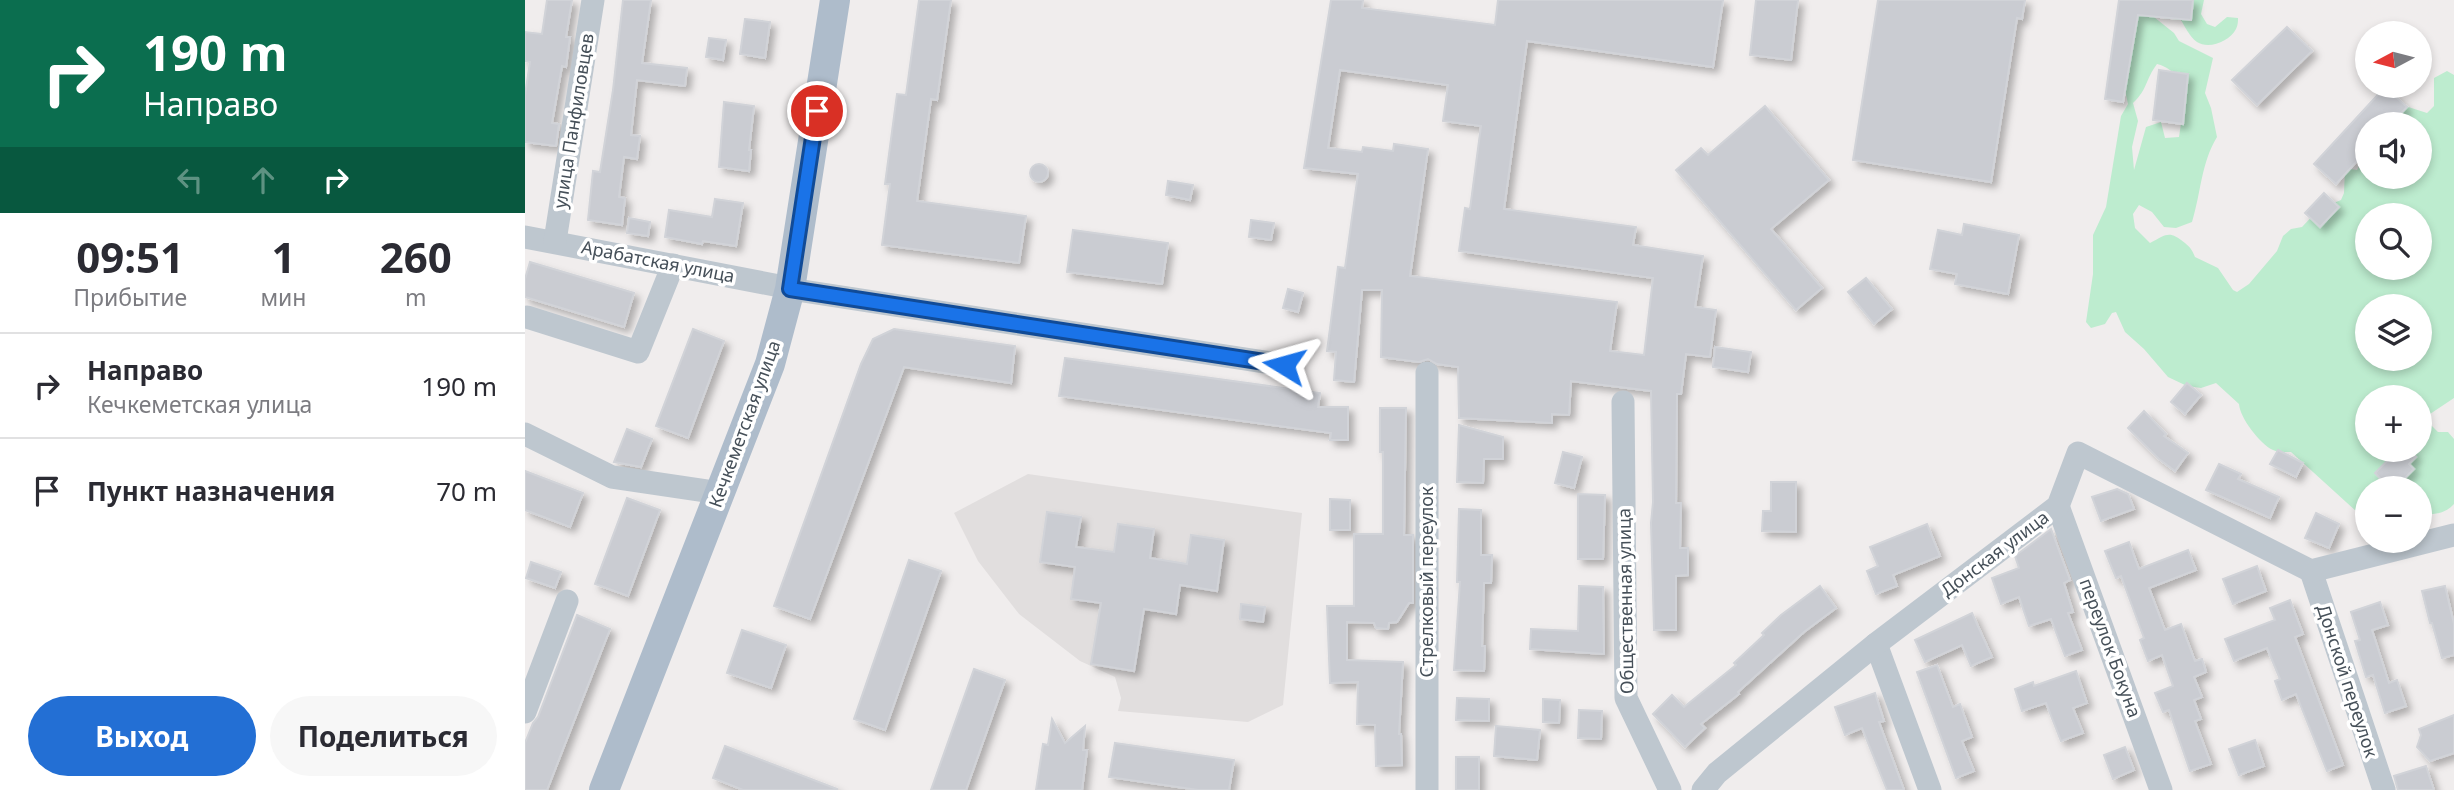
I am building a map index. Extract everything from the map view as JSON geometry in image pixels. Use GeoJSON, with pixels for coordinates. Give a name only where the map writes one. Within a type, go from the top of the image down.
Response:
{"type":"FeatureCollection","features":[{"type":"Feature","properties":{"kind":"main road","name":"Кечкеметская улица"},"geometry":{"type":"LineString","coordinates":[[604,790],[771,364],[790,289],[835,0]]}},
{"type":"Feature","properties":{"kind":"street","name":"улица Панфиловцев"},"geometry":{"type":"LineString","coordinates":[[555,241],[593,0]]}},
{"type":"Feature","properties":{"kind":"street","name":"Арабатская улица"},"geometry":{"type":"LineString","coordinates":[[525,237],[790,289],[1284,365]]}},
{"type":"Feature","properties":{"kind":"street"},"geometry":{"type":"LineString","coordinates":[[527,317],[638,352],[673,265]]}},
{"type":"Feature","properties":{"kind":"street","name":"Стрелковый переулок"},"geometry":{"type":"LineString","coordinates":[[1426,373],[1427,790]]}},
{"type":"Feature","properties":{"kind":"street","name":"Общественная улица"},"geometry":{"type":"LineString","coordinates":[[1623,402],[1626,698],[1669,790]]}},
{"type":"Feature","properties":{"kind":"street"},"geometry":{"type":"LineString","coordinates":[[525,434],[613,477],[720,493]]}},
{"type":"Feature","properties":{"kind":"street","name":"Донская улица"},"geometry":{"type":"LineString","coordinates":[[1703,790],[1717,773],[1876,644],[2058,506],[2078,453],[2311,572]]}},
{"type":"Feature","properties":{"kind":"street","name":"переулок Бокуна"},"geometry":{"type":"LineString","coordinates":[[2058,506],[2161,790]]}},
{"type":"Feature","properties":{"kind":"street"},"geometry":{"type":"LineString","coordinates":[[2311,572],[2454,535]]}},
{"type":"Feature","properties":{"kind":"street","name":"Донской переулок"},"geometry":{"type":"LineString","coordinates":[[2311,572],[2384,790]]}},
{"type":"Feature","properties":{"kind":"street"},"geometry":{"type":"LineString","coordinates":[[525,712],[567,601]]}},
{"type":"Feature","properties":{"kind":"street"},"geometry":{"type":"LineString","coordinates":[[1876,644],[1930,790]]}},
{"type":"Feature","properties":{"kind":"shaded area"},"geometry":{"type":"Polygon","coordinates":[[[1028,474],[1302,513],[1283,705],[1248,722],[1118,711],[1121,698],[1115,677],[1080,661],[1019,614],[978,561],[954,513],[1028,474]]]}},
{"type":"Feature","properties":{"kind":"green space"},"geometry":{"type":"Polygon","coordinates":[[[2156,0],[2204,0],[2201,14],[2207,24],[2215,27],[2227,17],[2238,18],[2238,25],[2229,37],[2219,43],[2207,45],[2194,40],[2181,20],[2154,17],[2174,33],[2179,41],[2213,58],[2205,93],[2217,137],[2204,168],[2192,222],[2176,228],[2164,227],[2152,212],[2139,205],[2133,214],[2135,228],[2150,243],[2164,236],[2175,236],[2189,246],[2195,257],[2218,268],[2237,292],[2249,284],[2277,251],[2283,236],[2291,229],[2302,227],[2319,209],[2341,200],[2344,193],[2345,168],[2355,170],[2355,189],[2432,189],[2432,112],[2428,112],[2434,106],[2434,78],[2447,71],[2454,75],[2454,398],[2432,413],[2432,385],[2355,385],[2355,462],[2432,462],[2432,426],[2438,432],[2448,432],[2454,439],[2454,504],[2447,510],[2432,514],[2432,476],[2355,476],[2355,510],[2291,452],[2275,451],[2262,442],[2247,423],[2239,404],[2216,383],[2201,388],[2187,386],[2168,377],[2125,332],[2116,312],[2112,313],[2105,324],[2091,328],[2086,322],[2093,274],[2093,235],[2106,207],[2121,116],[2128,104],[2123,81],[2128,19],[2156,0]],[[2157,64],[2133,103],[2138,121],[2132,147],[2134,170],[2146,127],[2161,122],[2165,138],[2179,137],[2182,116],[2180,84],[2168,68],[2157,64]]]}},
{"type":"Feature","properties":{"kind":"green space"},"geometry":{"type":"Polygon","coordinates":[[[2399,104],[2424,112],[2382,112],[2399,104]]]}},
{"type":"Feature","properties":{"kind":"building"},"geometry":{"type":"Polygon","coordinates":[[[547,0],[572,0],[566,37],[570,37],[566,67],[562,66],[552,123],[559,124],[556,146],[525,142],[525,95],[530,62],[525,61],[525,32],[542,34],[547,0]]]}},
{"type":"Feature","properties":{"kind":"building"},"geometry":{"type":"Polygon","coordinates":[[[623,0],[651,0],[642,63],[687,68],[685,86],[637,80],[631,135],[640,136],[637,159],[624,157],[619,197],[625,198],[622,225],[588,220],[593,171],[600,172],[623,0]]]}},
{"type":"Feature","properties":{"kind":"building"},"geometry":{"type":"Polygon","coordinates":[[[919,0],[951,0],[937,100],[931,99],[917,201],[1026,216],[1019,263],[882,245],[890,184],[885,184],[897,94],[906,95],[919,0]]]}},
{"type":"Feature","properties":{"kind":"building"},"geometry":{"type":"Polygon","coordinates":[[[1331,0],[1363,0],[1362,8],[1495,25],[1498,0],[1723,0],[1713,67],[1527,41],[1504,209],[1636,227],[1633,245],[1703,256],[1695,307],[1716,310],[1710,357],[1686,354],[1681,394],[1677,394],[1676,503],[1681,503],[1680,548],[1688,548],[1688,575],[1676,576],[1676,630],[1654,630],[1651,391],[1571,381],[1569,415],[1552,414],[1552,423],[1459,418],[1458,367],[1437,364],[1428,359],[1419,362],[1381,357],[1382,290],[1362,290],[1354,382],[1334,380],[1336,352],[1327,351],[1338,267],[1345,268],[1358,174],[1304,168],[1331,0]],[[1340,70],[1328,148],[1362,152],[1363,147],[1393,151],[1394,144],[1428,149],[1410,276],[1617,302],[1610,351],[1644,355],[1653,278],[1459,251],[1465,208],[1470,209],[1481,126],[1443,121],[1448,85],[1340,70]]]}},
{"type":"Feature","properties":{"kind":"building"},"geometry":{"type":"Polygon","coordinates":[[[1756,0],[1798,0],[1791,60],[1750,55],[1756,0]]]}},
{"type":"Feature","properties":{"kind":"building"},"geometry":{"type":"Polygon","coordinates":[[[1878,0],[2025,0],[2022,19],[2017,18],[1991,182],[1853,160],[1878,0]]]}},
{"type":"Feature","properties":{"kind":"building"},"geometry":{"type":"Polygon","coordinates":[[[2119,0],[2193,0],[2191,20],[2138,15],[2123,102],[2105,99],[2119,0]]]}},
{"type":"Feature","properties":{"kind":"building"},"geometry":{"type":"Polygon","coordinates":[[[745,19],[770,22],[765,58],[740,54],[745,19]]]}},
{"type":"Feature","properties":{"kind":"building"},"geometry":{"type":"Polygon","coordinates":[[[2287,27],[2312,51],[2257,105],[2232,80],[2287,27]]]}},
{"type":"Feature","properties":{"kind":"building"},"geometry":{"type":"Polygon","coordinates":[[[709,38],[726,40],[723,60],[706,57],[709,38]]]}},
{"type":"Feature","properties":{"kind":"building"},"geometry":{"type":"Polygon","coordinates":[[[2159,70],[2188,74],[2183,124],[2153,120],[2159,70]]]}},
{"type":"Feature","properties":{"kind":"building"},"geometry":{"type":"Polygon","coordinates":[[[2375,98],[2397,98],[2407,107],[2402,112],[2362,112],[2375,98]]]}},
{"type":"Feature","properties":{"kind":"building"},"geometry":{"type":"Polygon","coordinates":[[[724,102],[754,106],[749,171],[719,167],[724,102]]]}},
{"type":"Feature","properties":{"kind":"building"},"geometry":{"type":"Polygon","coordinates":[[[1765,106],[1829,180],[1771,229],[1822,288],[1796,310],[1676,170],[1701,148],[1708,155],[1765,106]]]}},
{"type":"Feature","properties":{"kind":"building"},"geometry":{"type":"Polygon","coordinates":[[[2355,120],[2355,163],[2336,184],[2314,164],[2355,120]]]}},
{"type":"Feature","properties":{"kind":"building"},"geometry":{"type":"Polygon","coordinates":[[[1035,164],[1043,164],[1048,173],[1046,180],[1035,182],[1030,177],[1030,169],[1035,164]]]}},
{"type":"Feature","properties":{"kind":"building"},"geometry":{"type":"Polygon","coordinates":[[[1168,181],[1193,185],[1190,200],[1166,195],[1168,181]]]}},
{"type":"Feature","properties":{"kind":"building"},"geometry":{"type":"Polygon","coordinates":[[[2324,193],[2339,207],[2320,227],[2305,213],[2324,193]]]}},
{"type":"Feature","properties":{"kind":"building"},"geometry":{"type":"Polygon","coordinates":[[[715,199],[743,203],[736,246],[703,241],[702,244],[665,237],[669,210],[712,217],[715,199]]]}},
{"type":"Feature","properties":{"kind":"building"},"geometry":{"type":"Polygon","coordinates":[[[629,218],[650,222],[648,236],[627,233],[629,218]]]}},
{"type":"Feature","properties":{"kind":"building"},"geometry":{"type":"Polygon","coordinates":[[[1251,220],[1274,223],[1271,240],[1249,237],[1251,220]]]}},
{"type":"Feature","properties":{"kind":"building"},"geometry":{"type":"Polygon","coordinates":[[[1964,224],[2019,235],[2008,294],[1955,284],[1957,274],[1930,269],[1938,230],[1962,235],[1964,224]]]}},
{"type":"Feature","properties":{"kind":"building"},"geometry":{"type":"Polygon","coordinates":[[[1073,230],[1168,243],[1162,284],[1067,272],[1073,230]]]}},
{"type":"Feature","properties":{"kind":"building"},"geometry":{"type":"Polygon","coordinates":[[[530,262],[634,293],[624,327],[525,297],[525,279],[530,262]]]}},
{"type":"Feature","properties":{"kind":"building"},"geometry":{"type":"Polygon","coordinates":[[[1866,278],[1892,309],[1874,324],[1848,292],[1866,278]]]}},
{"type":"Feature","properties":{"kind":"building"},"geometry":{"type":"Polygon","coordinates":[[[1288,289],[1303,293],[1298,312],[1283,308],[1288,289]]]}},
{"type":"Feature","properties":{"kind":"building"},"geometry":{"type":"Polygon","coordinates":[[[693,329],[724,341],[688,438],[656,426],[693,329]]]}},
{"type":"Feature","properties":{"kind":"building"},"geometry":{"type":"Polygon","coordinates":[[[894,329],[1015,346],[1011,383],[904,367],[810,619],[774,606],[861,364],[873,339],[894,329]]]}},
{"type":"Feature","properties":{"kind":"building"},"geometry":{"type":"Polygon","coordinates":[[[1715,347],[1751,352],[1748,372],[1713,367],[1715,347]]]}},
{"type":"Feature","properties":{"kind":"building"},"geometry":{"type":"Polygon","coordinates":[[[1065,358],[1320,393],[1318,407],[1348,407],[1348,440],[1330,440],[1331,433],[1059,396],[1065,358]]]}},
{"type":"Feature","properties":{"kind":"building"},"geometry":{"type":"Polygon","coordinates":[[[2187,383],[2201,395],[2185,414],[2171,402],[2187,383]]]}},
{"type":"Feature","properties":{"kind":"building"},"geometry":{"type":"Polygon","coordinates":[[[1380,408],[1406,408],[1404,535],[1413,535],[1413,603],[1409,603],[1397,622],[1389,623],[1388,629],[1376,628],[1374,623],[1347,622],[1347,660],[1403,662],[1399,734],[1402,765],[1376,766],[1375,725],[1357,724],[1358,682],[1330,683],[1327,606],[1354,606],[1354,534],[1383,534],[1380,408]]]}},
{"type":"Feature","properties":{"kind":"building"},"geometry":{"type":"Polygon","coordinates":[[[2144,411],[2166,434],[2164,436],[2188,453],[2175,471],[2128,428],[2144,411]]]}},
{"type":"Feature","properties":{"kind":"building"},"geometry":{"type":"Polygon","coordinates":[[[1459,425],[1503,437],[1503,459],[1484,459],[1483,483],[1457,482],[1459,425]]]}},
{"type":"Feature","properties":{"kind":"building"},"geometry":{"type":"Polygon","coordinates":[[[627,429],[652,439],[641,467],[614,462],[627,429]]]}},
{"type":"Feature","properties":{"kind":"building"},"geometry":{"type":"Polygon","coordinates":[[[2278,450],[2303,463],[2296,477],[2270,464],[2278,450]]]}},
{"type":"Feature","properties":{"kind":"building"},"geometry":{"type":"Polygon","coordinates":[[[1563,452],[1582,457],[1574,488],[1555,483],[1563,452]]]}},
{"type":"Feature","properties":{"kind":"building"},"geometry":{"type":"Polygon","coordinates":[[[2386,462],[2411,462],[2409,464],[2414,469],[2407,476],[2378,476],[2375,473],[2386,462]]]}},
{"type":"Feature","properties":{"kind":"building"},"geometry":{"type":"Polygon","coordinates":[[[2219,464],[2241,474],[2238,479],[2279,497],[2270,518],[2206,490],[2219,464]]]}},
{"type":"Feature","properties":{"kind":"building"},"geometry":{"type":"Polygon","coordinates":[[[525,471],[583,493],[570,527],[525,510],[525,471]]]}},
{"type":"Feature","properties":{"kind":"building"},"geometry":{"type":"Polygon","coordinates":[[[1771,482],[1796,482],[1796,532],[1762,531],[1763,511],[1771,511],[1771,482]]]}},
{"type":"Feature","properties":{"kind":"building"},"geometry":{"type":"Polygon","coordinates":[[[2117,489],[2128,494],[2134,509],[2101,521],[2092,497],[2117,489]]]}},
{"type":"Feature","properties":{"kind":"building"},"geometry":{"type":"Polygon","coordinates":[[[1578,494],[1605,495],[1603,559],[1578,559],[1578,494]]]}},
{"type":"Feature","properties":{"kind":"building"},"geometry":{"type":"Polygon","coordinates":[[[627,498],[660,510],[628,596],[595,584],[627,498]]]}},
{"type":"Feature","properties":{"kind":"building"},"geometry":{"type":"Polygon","coordinates":[[[1330,499],[1350,500],[1350,530],[1330,530],[1330,499]]]}},
{"type":"Feature","properties":{"kind":"building"},"geometry":{"type":"Polygon","coordinates":[[[1459,509],[1481,510],[1481,555],[1492,555],[1491,583],[1484,583],[1484,671],[1454,670],[1460,582],[1457,582],[1459,509]]]}},
{"type":"Feature","properties":{"kind":"building"},"geometry":{"type":"Polygon","coordinates":[[[1047,512],[1081,517],[1076,547],[1114,552],[1118,524],[1154,529],[1150,558],[1187,564],[1191,535],[1224,540],[1217,591],[1180,585],[1176,614],[1144,609],[1134,671],[1091,664],[1101,603],[1071,599],[1075,567],[1040,562],[1047,512]]]}},
{"type":"Feature","properties":{"kind":"building"},"geometry":{"type":"Polygon","coordinates":[[[2316,513],[2339,524],[2329,548],[2305,538],[2316,513]]]}},
{"type":"Feature","properties":{"kind":"building"},"geometry":{"type":"Polygon","coordinates":[[[1927,524],[1940,556],[1893,575],[1897,586],[1876,594],[1867,571],[1878,566],[1870,547],[1927,524]]]}},
{"type":"Feature","properties":{"kind":"building"},"geometry":{"type":"Polygon","coordinates":[[[2051,529],[2070,580],[2064,583],[2073,612],[2068,613],[2082,650],[2065,656],[2051,619],[2029,626],[2019,597],[2001,604],[1992,578],[2019,568],[2015,556],[2051,529]]]}},
{"type":"Feature","properties":{"kind":"building"},"geometry":{"type":"Polygon","coordinates":[[[2129,542],[2139,569],[2188,550],[2196,570],[2149,588],[2165,630],[2181,624],[2195,661],[2202,659],[2206,672],[2194,677],[2202,697],[2194,700],[2201,719],[2195,721],[2211,764],[2190,771],[2169,710],[2163,712],[2155,693],[2173,686],[2162,655],[2148,661],[2140,640],[2144,638],[2121,576],[2116,578],[2105,551],[2129,542]]]}},
{"type":"Feature","properties":{"kind":"building"},"geometry":{"type":"Polygon","coordinates":[[[909,560],[941,571],[885,730],[854,719],[909,560]]]}},
{"type":"Feature","properties":{"kind":"building"},"geometry":{"type":"Polygon","coordinates":[[[531,562],[561,572],[555,588],[526,578],[531,562]]]}},
{"type":"Feature","properties":{"kind":"building"},"geometry":{"type":"Polygon","coordinates":[[[2257,566],[2266,591],[2233,604],[2223,579],[2257,566]]]}},
{"type":"Feature","properties":{"kind":"building"},"geometry":{"type":"Polygon","coordinates":[[[1579,586],[1603,587],[1604,654],[1530,649],[1531,629],[1578,631],[1579,586]]]}},
{"type":"Feature","properties":{"kind":"building"},"geometry":{"type":"Polygon","coordinates":[[[1820,586],[1836,608],[1804,632],[1738,692],[1739,694],[1701,724],[1705,728],[1685,747],[1653,714],[1672,695],[1684,707],[1736,665],[1734,663],[1781,615],[1820,586]]]}},
{"type":"Feature","properties":{"kind":"building"},"geometry":{"type":"Polygon","coordinates":[[[2445,586],[2454,624],[2454,655],[2442,658],[2422,591],[2445,586]]]}},
{"type":"Feature","properties":{"kind":"building"},"geometry":{"type":"Polygon","coordinates":[[[2290,600],[2303,634],[2295,637],[2343,765],[2327,771],[2296,694],[2282,700],[2275,681],[2280,679],[2267,648],[2234,661],[2225,639],[2275,620],[2270,608],[2290,600]]]}},
{"type":"Feature","properties":{"kind":"building"},"geometry":{"type":"Polygon","coordinates":[[[2380,602],[2388,625],[2372,630],[2389,683],[2397,680],[2406,706],[2385,713],[2373,675],[2366,677],[2355,641],[2360,640],[2351,612],[2380,602]]]}},
{"type":"Feature","properties":{"kind":"building"},"geometry":{"type":"Polygon","coordinates":[[[1241,604],[1265,607],[1263,622],[1240,619],[1241,604]]]}},
{"type":"Feature","properties":{"kind":"building"},"geometry":{"type":"Polygon","coordinates":[[[1972,613],[1992,657],[1971,666],[1962,645],[1925,662],[1915,640],[1972,613]]]}},
{"type":"Feature","properties":{"kind":"building"},"geometry":{"type":"Polygon","coordinates":[[[577,615],[610,629],[547,790],[525,790],[525,743],[538,717],[577,615]]]}},
{"type":"Feature","properties":{"kind":"building"},"geometry":{"type":"Polygon","coordinates":[[[742,630],[786,645],[771,688],[727,673],[742,630]]]}},
{"type":"Feature","properties":{"kind":"building"},"geometry":{"type":"Polygon","coordinates":[[[1937,665],[1953,707],[1960,704],[1972,737],[1962,741],[1974,771],[1956,778],[1917,672],[1937,665]]]}},
{"type":"Feature","properties":{"kind":"building"},"geometry":{"type":"Polygon","coordinates":[[[974,669],[1005,680],[966,790],[931,790],[974,669]]]}},
{"type":"Feature","properties":{"kind":"building"},"geometry":{"type":"Polygon","coordinates":[[[2076,671],[2087,703],[2073,708],[2083,733],[2061,741],[2046,703],[2022,711],[2015,689],[2033,682],[2034,686],[2076,671]]]}},
{"type":"Feature","properties":{"kind":"building"},"geometry":{"type":"Polygon","coordinates":[[[1875,693],[1884,721],[1879,722],[1904,790],[1887,790],[1862,728],[1845,735],[1835,707],[1875,693]]]}},
{"type":"Feature","properties":{"kind":"building"},"geometry":{"type":"Polygon","coordinates":[[[1457,698],[1489,699],[1489,721],[1456,720],[1457,698]]]}},
{"type":"Feature","properties":{"kind":"building"},"geometry":{"type":"Polygon","coordinates":[[[1543,699],[1560,700],[1559,723],[1543,722],[1543,699]]]}},
{"type":"Feature","properties":{"kind":"building"},"geometry":{"type":"Polygon","coordinates":[[[1579,710],[1602,711],[1601,739],[1578,738],[1579,710]]]}},
{"type":"Feature","properties":{"kind":"building"},"geometry":{"type":"Polygon","coordinates":[[[2454,715],[2454,753],[2430,761],[2417,747],[2421,735],[2419,729],[2454,715]]]}},
{"type":"Feature","properties":{"kind":"building"},"geometry":{"type":"Polygon","coordinates":[[[1052,719],[1065,743],[1085,726],[1083,750],[1087,750],[1082,790],[1036,790],[1043,744],[1048,745],[1052,719]]]}},
{"type":"Feature","properties":{"kind":"building"},"geometry":{"type":"Polygon","coordinates":[[[1496,726],[1540,730],[1537,760],[1494,756],[1496,726]]]}},
{"type":"Feature","properties":{"kind":"building"},"geometry":{"type":"Polygon","coordinates":[[[2255,740],[2264,766],[2239,775],[2229,749],[2255,740]]]}},
{"type":"Feature","properties":{"kind":"building"},"geometry":{"type":"Polygon","coordinates":[[[1115,743],[1234,760],[1229,790],[1198,790],[1109,777],[1115,743]]]}},
{"type":"Feature","properties":{"kind":"building"},"geometry":{"type":"Polygon","coordinates":[[[725,746],[837,790],[743,790],[713,778],[725,746]]]}},
{"type":"Feature","properties":{"kind":"building"},"geometry":{"type":"Polygon","coordinates":[[[2125,747],[2134,770],[2113,779],[2104,755],[2125,747]]]}},
{"type":"Feature","properties":{"kind":"building"},"geometry":{"type":"Polygon","coordinates":[[[1456,757],[1479,757],[1479,790],[1456,790],[1456,757]]]}},
{"type":"Feature","properties":{"kind":"building"},"geometry":{"type":"Polygon","coordinates":[[[2426,766],[2434,790],[2398,790],[2394,776],[2426,766]]]}},
{"type":"Feature","properties":{"kind":"route"},"geometry":{"type":"LineString","coordinates":[[817,111],[790,289],[1284,365]]}}]}
